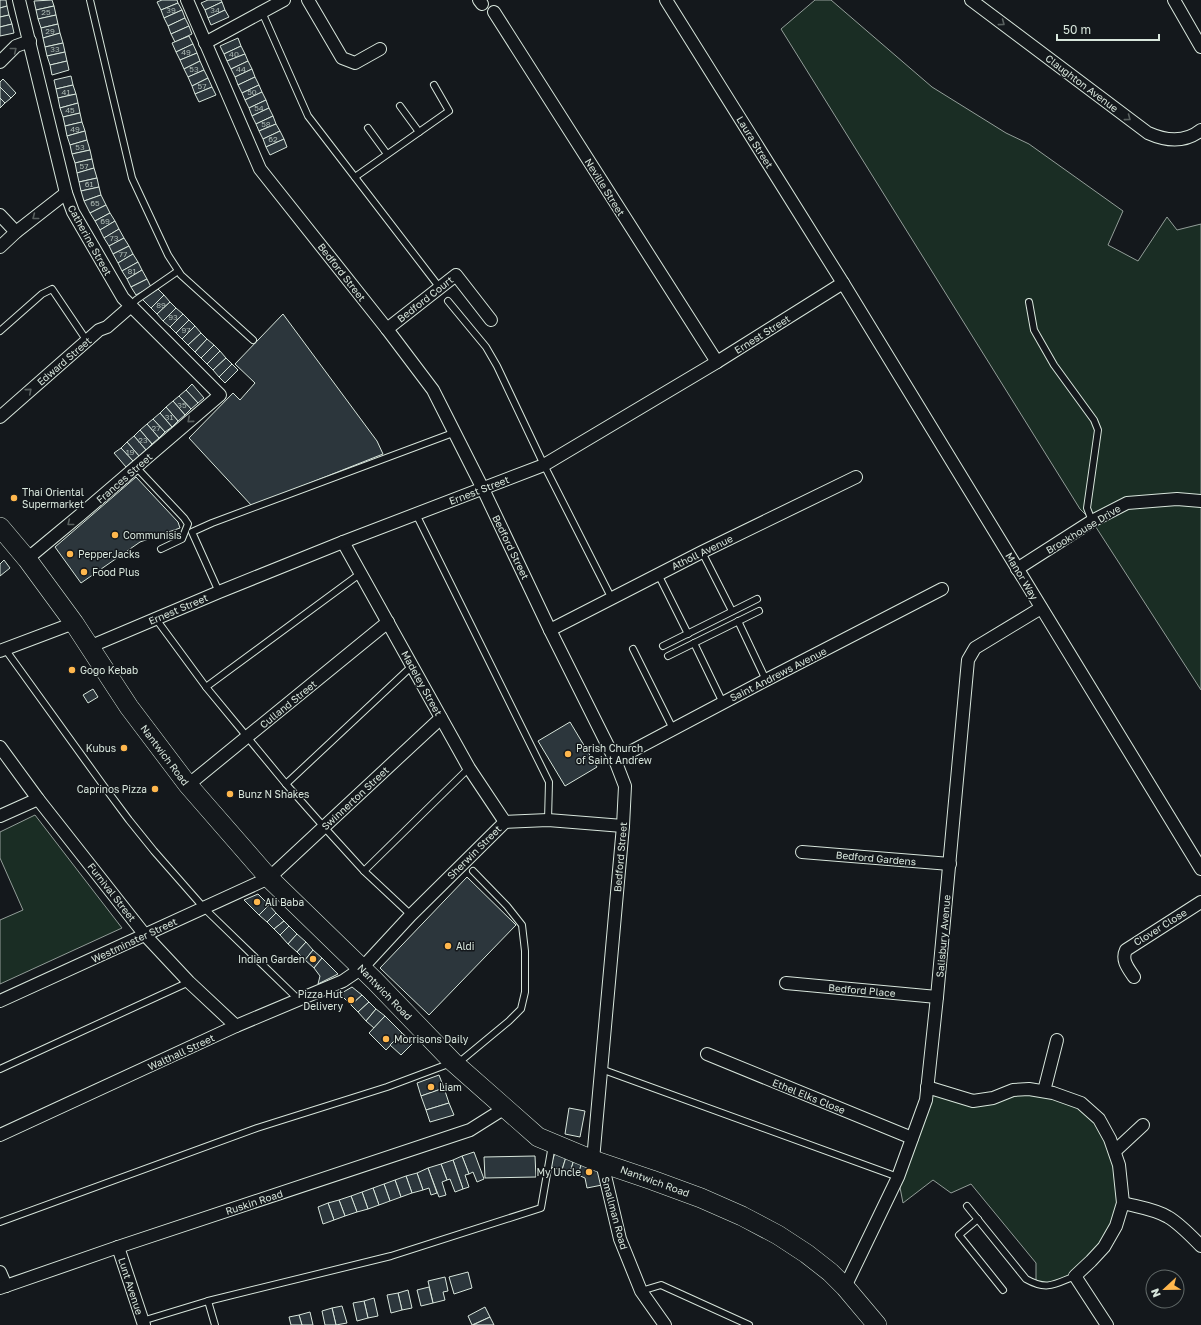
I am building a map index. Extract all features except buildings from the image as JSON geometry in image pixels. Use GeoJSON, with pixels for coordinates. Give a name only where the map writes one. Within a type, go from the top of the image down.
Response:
{"type":"FeatureCollection","features":[{"type":"Feature","properties":{"kind":"main road","name":"Nantwich Road"},"geometry":{"type":"LineString","coordinates":[[0,527],[27,559],[74,623],[129,707],[188,785],[269,878],[362,968],[455,1063],[538,1137],[598,1162],[701,1198],[761,1225],[807,1254],[830,1272],[845,1287],[877,1325]]}},
{"type":"Feature","properties":{"kind":"street","name":"Catherine Street"},"geometry":{"type":"LineString","coordinates":[[19,0],[66,193],[73,212],[123,298],[130,307],[220,395]]}},
{"type":"Feature","properties":{"kind":"street","name":"Bedford Street"},"geometry":{"type":"LineString","coordinates":[[187,0],[260,169],[387,329],[432,390],[483,489],[550,630],[615,760],[625,786],[623,826],[601,1069],[598,1162]]}},
{"type":"Feature","properties":{"kind":"street"},"geometry":{"type":"LineString","coordinates":[[206,43],[284,0]]}},
{"type":"Feature","properties":{"kind":"street"},"geometry":{"type":"LineString","coordinates":[[308,0],[342,58],[354,63],[380,49]]}},
{"type":"Feature","properties":{"kind":"street","name":"Laura Street"},"geometry":{"type":"LineString","coordinates":[[666,0],[843,283]]}},
{"type":"Feature","properties":{"kind":"street","name":"Claughton Avenue"},"geometry":{"type":"LineString","coordinates":[[971,0],[1148,133],[1164,139],[1173,140],[1190,136],[1201,130]]}},
{"type":"Feature","properties":{"kind":"street"},"geometry":{"type":"LineString","coordinates":[[1174,0],[1201,47]]}},
{"type":"Feature","properties":{"kind":"street","name":"Neville Street"},"geometry":{"type":"LineString","coordinates":[[494,12],[717,362]]}},
{"type":"Feature","properties":{"kind":"street"},"geometry":{"type":"LineString","coordinates":[[0,62],[16,46],[30,41]]}},
{"type":"Feature","properties":{"kind":"street"},"geometry":{"type":"LineString","coordinates":[[0,247],[16,232],[66,193]]}},
{"type":"Feature","properties":{"kind":"street"},"geometry":{"type":"LineString","coordinates":[[0,215],[16,232]]}},
{"type":"Feature","properties":{"kind":"street","name":"Bedford Court"},"geometry":{"type":"LineString","coordinates":[[387,329],[456,275],[491,320]]}},
{"type":"Feature","properties":{"kind":"street","name":"Ernest Street"},"geometry":{"type":"LineString","coordinates":[[89,646],[344,542],[544,465],[717,362],[843,283]]}},
{"type":"Feature","properties":{"kind":"street","name":"Manor Way"},"geometry":{"type":"LineString","coordinates":[[843,283],[1201,869]]}},
{"type":"Feature","properties":{"kind":"street","name":"Edward Street"},"geometry":{"type":"LineString","coordinates":[[0,417],[87,340],[99,330],[107,327],[130,307]]}},
{"type":"Feature","properties":{"kind":"street","name":"Frances Street"},"geometry":{"type":"LineString","coordinates":[[27,559],[80,516],[220,395]]}},
{"type":"Feature","properties":{"kind":"street","name":"Atholl Avenue"},"geometry":{"type":"LineString","coordinates":[[550,630],[611,597],[856,478]]}},
{"type":"Feature","properties":{"kind":"street","name":"Brookhouse Drive"},"geometry":{"type":"LineString","coordinates":[[1017,569],[1092,521],[1127,503],[1177,499],[1201,501]]}},
{"type":"Feature","properties":{"kind":"street","name":"Madeley Street"},"geometry":{"type":"LineString","coordinates":[[344,542],[469,768],[505,822]]}},
{"type":"Feature","properties":{"kind":"street","name":"Saint Andrews Avenue"},"geometry":{"type":"LineString","coordinates":[[615,760],[942,589]]}},
{"type":"Feature","properties":{"kind":"street","name":"Salisbury Avenue"},"geometry":{"type":"LineString","coordinates":[[845,1287],[898,1177],[926,1100],[950,864],[968,660],[975,648],[1041,608]]}},
{"type":"Feature","properties":{"kind":"street","name":"Culland Street"},"geometry":{"type":"LineString","coordinates":[[188,785],[388,622]]}},
{"type":"Feature","properties":{"kind":"street"},"geometry":{"type":"LineString","coordinates":[[2,650],[74,623]]}},
{"type":"Feature","properties":{"kind":"street","name":"Swinnerton Street"},"geometry":{"type":"LineString","coordinates":[[269,878],[441,718]]}},
{"type":"Feature","properties":{"kind":"street","name":"Furnival Street"},"geometry":{"type":"LineString","coordinates":[[0,747],[145,935],[189,982],[236,1026]]}},
{"type":"Feature","properties":{"kind":"street"},"geometry":{"type":"LineString","coordinates":[[0,816],[38,798]]}},
{"type":"Feature","properties":{"kind":"street","name":"Sherwin Street"},"geometry":{"type":"LineString","coordinates":[[362,968],[411,915],[505,822],[548,820],[623,826]]}},
{"type":"Feature","properties":{"kind":"street","name":"Bedford Gardens"},"geometry":{"type":"LineString","coordinates":[[802,852],[950,864]]}},
{"type":"Feature","properties":{"kind":"street","name":"Westminster Street"},"geometry":{"type":"LineString","coordinates":[[0,1002],[269,878]]}},
{"type":"Feature","properties":{"kind":"street","name":"Clover Close"},"geometry":{"type":"LineString","coordinates":[[1134,978],[1124,961],[1124,953],[1126,950],[1201,902]]}},
{"type":"Feature","properties":{"kind":"street","name":"Walthall Street"},"geometry":{"type":"LineString","coordinates":[[0,1135],[236,1026],[344,981],[362,968]]}},
{"type":"Feature","properties":{"kind":"street","name":"Bedford Place"},"geometry":{"type":"LineString","coordinates":[[786,983],[937,997]]}},
{"type":"Feature","properties":{"kind":"street"},"geometry":{"type":"LineString","coordinates":[[1044,1091],[1057,1040]]}},
{"type":"Feature","properties":{"kind":"street","name":"Ethel Elks Close"},"geometry":{"type":"LineString","coordinates":[[707,1054],[912,1138]]}},
{"type":"Feature","properties":{"kind":"street"},"geometry":{"type":"LineString","coordinates":[[927,1087],[973,1101],[993,1098],[1013,1090],[1029,1089],[1044,1091],[1081,1103],[1099,1119],[1110,1139],[1119,1165],[1123,1203],[1116,1226],[1104,1247],[1075,1276],[1107,1325]]}},
{"type":"Feature","properties":{"kind":"street","name":"Ruskin Road"},"geometry":{"type":"LineString","coordinates":[[3,1287],[118,1247],[470,1130],[505,1108]]}},
{"type":"Feature","properties":{"kind":"street"},"geometry":{"type":"LineString","coordinates":[[1114,1151],[1143,1125]]}},
{"type":"Feature","properties":{"kind":"street","name":"Smallman Road"},"geometry":{"type":"LineString","coordinates":[[598,1162],[620,1239],[641,1291],[665,1325]]}},
{"type":"Feature","properties":{"kind":"street"},"geometry":{"type":"LineString","coordinates":[[1123,1203],[1151,1210],[1167,1216],[1199,1240]]}},
{"type":"Feature","properties":{"kind":"street","name":"Lunt Avenue"},"geometry":{"type":"LineString","coordinates":[[118,1247],[143,1323]]}},
{"type":"Feature","properties":{"kind":"street"},"geometry":{"type":"LineString","coordinates":[[0,1272],[3,1287]]}},
{"type":"Feature","properties":{"kind":"lane"},"geometry":{"type":"LineString","coordinates":[[90,0],[132,178],[168,255],[181,275],[253,340]]}},
{"type":"Feature","properties":{"kind":"lane"},"geometry":{"type":"LineString","coordinates":[[262,12],[308,116],[440,288]]}},
{"type":"Feature","properties":{"kind":"lane"},"geometry":{"type":"LineString","coordinates":[[355,177],[449,111],[434,85]]}},
{"type":"Feature","properties":{"kind":"lane"},"geometry":{"type":"LineString","coordinates":[[400,106],[419,132]]}},
{"type":"Feature","properties":{"kind":"lane"},"geometry":{"type":"LineString","coordinates":[[368,128],[387,154]]}},
{"type":"Feature","properties":{"kind":"lane"},"geometry":{"type":"LineString","coordinates":[[130,307],[136,300],[178,271]]}},
{"type":"Feature","properties":{"kind":"lane"},"geometry":{"type":"LineString","coordinates":[[0,331],[42,294],[52,289],[87,340]]}},
{"type":"Feature","properties":{"kind":"lane"},"geometry":{"type":"LineString","coordinates":[[448,301],[486,347],[497,366],[544,465],[611,597]]}},
{"type":"Feature","properties":{"kind":"lane"},"geometry":{"type":"LineString","coordinates":[[1029,302],[1034,330],[1054,365],[1094,420],[1098,430],[1087,508],[1092,521]]}},
{"type":"Feature","properties":{"kind":"lane"},"geometry":{"type":"LineString","coordinates":[[219,592],[192,532],[212,523],[453,433]]}},
{"type":"Feature","properties":{"kind":"lane"},"geometry":{"type":"LineString","coordinates":[[136,467],[188,524],[182,539],[161,549]]}},
{"type":"Feature","properties":{"kind":"lane"},"geometry":{"type":"LineString","coordinates":[[416,514],[549,782],[548,820]]}},
{"type":"Feature","properties":{"kind":"lane"},"geometry":{"type":"LineString","coordinates":[[702,552],[732,611]]}},
{"type":"Feature","properties":{"kind":"lane"},"geometry":{"type":"LineString","coordinates":[[206,687],[361,574]]}},
{"type":"Feature","properties":{"kind":"lane"},"geometry":{"type":"LineString","coordinates":[[658,574],[688,634]]}},
{"type":"Feature","properties":{"kind":"lane"},"geometry":{"type":"LineString","coordinates":[[663,646],[757,599]]}},
{"type":"Feature","properties":{"kind":"lane"},"geometry":{"type":"LineString","coordinates":[[668,656],[759,611]]}},
{"type":"Feature","properties":{"kind":"lane"},"geometry":{"type":"LineString","coordinates":[[156,619],[206,687],[248,736],[286,784],[364,870],[411,915]]}},
{"type":"Feature","properties":{"kind":"lane"},"geometry":{"type":"LineString","coordinates":[[738,621],[766,680]]}},
{"type":"Feature","properties":{"kind":"lane"},"geometry":{"type":"LineString","coordinates":[[694,643],[723,703]]}},
{"type":"Feature","properties":{"kind":"lane"},"geometry":{"type":"LineString","coordinates":[[632,649],[673,729]]}},
{"type":"Feature","properties":{"kind":"lane"},"geometry":{"type":"LineString","coordinates":[[2,650],[129,820],[204,908],[299,1000]]}},
{"type":"Feature","properties":{"kind":"lane"},"geometry":{"type":"LineString","coordinates":[[286,784],[412,666]]}},
{"type":"Feature","properties":{"kind":"lane"},"geometry":{"type":"LineString","coordinates":[[364,870],[469,768]]}},
{"type":"Feature","properties":{"kind":"lane"},"geometry":{"type":"LineString","coordinates":[[0,1222],[257,1128],[455,1063],[509,1021],[521,1009],[525,992],[525,952],[522,925],[473,872]]}},
{"type":"Feature","properties":{"kind":"lane"},"geometry":{"type":"LineString","coordinates":[[0,1069],[189,982]]}},
{"type":"Feature","properties":{"kind":"lane"},"geometry":{"type":"LineString","coordinates":[[601,1069],[898,1177]]}},
{"type":"Feature","properties":{"kind":"lane"},"geometry":{"type":"LineString","coordinates":[[143,1323],[208,1301],[391,1256],[541,1208],[552,1142]]}},
{"type":"Feature","properties":{"kind":"lane"},"geometry":{"type":"LineString","coordinates":[[967,1206],[1026,1279],[1036,1285],[1051,1286],[1075,1276]]}},
{"type":"Feature","properties":{"kind":"lane"},"geometry":{"type":"LineString","coordinates":[[978,1220],[959,1235],[1003,1290]]}},
{"type":"Feature","properties":{"kind":"lane"},"geometry":{"type":"LineString","coordinates":[[641,1291],[662,1285],[749,1325]]}},
{"type":"Feature","properties":{"kind":"lane"},"geometry":{"type":"LineString","coordinates":[[208,1301],[215,1325]]}},
{"type":"Feature","properties":{"kind":"green space"},"geometry":{"type":"Polygon","coordinates":[[[815,0],[831,0],[932,87],[1006,133],[1029,144],[1123,211],[1108,245],[1138,261],[1167,217],[1177,230],[1201,224],[1201,690],[1092,521],[1080,509],[781,29],[815,0]]]}},
{"type":"Feature","properties":{"kind":"green space"},"geometry":{"type":"Polygon","coordinates":[[[35,815],[122,928],[0,984],[0,920],[23,910],[0,858],[0,832],[35,815]]]}},
{"type":"Feature","properties":{"kind":"green space"},"geometry":{"type":"Polygon","coordinates":[[[927,1087],[973,1101],[1013,1090],[1081,1103],[1115,1151],[1123,1203],[1104,1247],[1075,1275],[1051,1286],[1036,1285],[1036,1263],[971,1184],[951,1193],[933,1180],[903,1203],[898,1177],[927,1087]]]}},
{"type":"Feature","properties":{"kind":"place","name":"Thai Oriental Supermarket"},"geometry":{"type":"Point","coordinates":[14,498]}},
{"type":"Feature","properties":{"kind":"place","name":"Communisis"},"geometry":{"type":"Point","coordinates":[115,535]}},
{"type":"Feature","properties":{"kind":"place","name":"PepperJacks"},"geometry":{"type":"Point","coordinates":[70,554]}},
{"type":"Feature","properties":{"kind":"place","name":"Food Plus"},"geometry":{"type":"Point","coordinates":[84,572]}},
{"type":"Feature","properties":{"kind":"place","name":"Gogo Kebab"},"geometry":{"type":"Point","coordinates":[72,670]}},
{"type":"Feature","properties":{"kind":"place","name":"Kubus"},"geometry":{"type":"Point","coordinates":[124,748]}},
{"type":"Feature","properties":{"kind":"place","name":"Parish Church of Saint Andrew"},"geometry":{"type":"Point","coordinates":[568,754]}},
{"type":"Feature","properties":{"kind":"place","name":"Caprinos Pizza"},"geometry":{"type":"Point","coordinates":[155,789]}},
{"type":"Feature","properties":{"kind":"place","name":"Bunz N Shakes"},"geometry":{"type":"Point","coordinates":[230,794]}},
{"type":"Feature","properties":{"kind":"place","name":"Ali Baba"},"geometry":{"type":"Point","coordinates":[257,902]}},
{"type":"Feature","properties":{"kind":"place","name":"Aldi"},"geometry":{"type":"Point","coordinates":[448,946]}},
{"type":"Feature","properties":{"kind":"place","name":"Indian Garden"},"geometry":{"type":"Point","coordinates":[313,959]}},
{"type":"Feature","properties":{"kind":"place","name":"Pizza Hut Delivery"},"geometry":{"type":"Point","coordinates":[351,1000]}},
{"type":"Feature","properties":{"kind":"place","name":"Morrisons Daily"},"geometry":{"type":"Point","coordinates":[386,1039]}},
{"type":"Feature","properties":{"kind":"place","name":"Liam"},"geometry":{"type":"Point","coordinates":[431,1087]}},
{"type":"Feature","properties":{"kind":"place","name":"My Uncle"},"geometry":{"type":"Point","coordinates":[589,1172]}}]}
